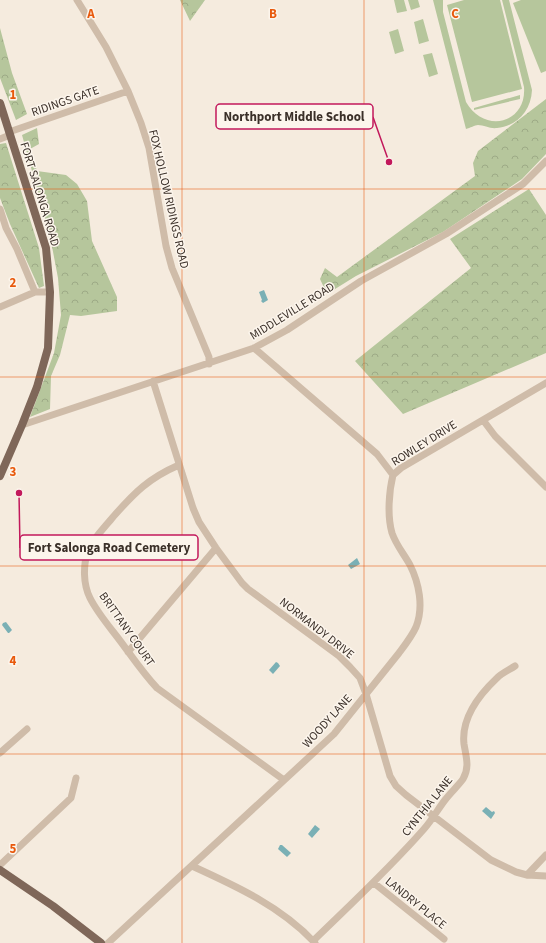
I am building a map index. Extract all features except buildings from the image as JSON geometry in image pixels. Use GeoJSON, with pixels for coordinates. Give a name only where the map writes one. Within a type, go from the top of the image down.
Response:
{"type":"FeatureCollection","features":[{"type":"Feature","properties":{"kind":"main road","name":"FORT SALONGA ROAD"},"geometry":{"type":"LineString","coordinates":[[0,103],[46,248],[50,292],[48,348],[38,387],[0,476]]}},
{"type":"Feature","properties":{"kind":"main road"},"geometry":{"type":"LineString","coordinates":[[0,870],[53,906],[100,943]]}},
{"type":"Feature","properties":{"kind":"street","name":"FOX HOLLOW RIDINGS ROAD"},"geometry":{"type":"LineString","coordinates":[[77,0],[106,47],[128,91],[149,148],[166,246],[172,268],[208,357],[209,364]]}},
{"type":"Feature","properties":{"kind":"street","name":"RIDINGS GATE"},"geometry":{"type":"LineString","coordinates":[[0,139],[128,91]]}},
{"type":"Feature","properties":{"kind":"street","name":"MIDDLEVILLE ROAD"},"geometry":{"type":"LineString","coordinates":[[22,425],[254,348],[287,330],[361,281],[446,234],[523,184],[546,161]]}},
{"type":"Feature","properties":{"kind":"street"},"geometry":{"type":"LineString","coordinates":[[0,209],[3,229],[17,248],[35,292]]}},
{"type":"Feature","properties":{"kind":"street"},"geometry":{"type":"LineString","coordinates":[[0,306],[35,292],[50,292]]}},
{"type":"Feature","properties":{"kind":"street","name":"ROWLEY DRIVE"},"geometry":{"type":"LineString","coordinates":[[254,348],[377,454],[393,475],[401,468],[546,383]]}},
{"type":"Feature","properties":{"kind":"street","name":"NORMANDY DRIVE"},"geometry":{"type":"LineString","coordinates":[[153,381],[193,508],[200,522],[216,548],[248,589],[338,656],[360,678],[390,776],[396,786],[492,860],[505,867],[527,875],[546,876]]}},
{"type":"Feature","properties":{"kind":"street"},"geometry":{"type":"LineString","coordinates":[[483,420],[495,436],[546,486]]}},
{"type":"Feature","properties":{"kind":"street","name":"BRITTANY COURT"},"geometry":{"type":"LineString","coordinates":[[179,465],[161,473],[144,485],[134,494],[98,535],[88,550],[84,567],[90,597],[144,674],[157,688],[284,780]]}},
{"type":"Feature","properties":{"kind":"street","name":"WOODY LANE"},"geometry":{"type":"LineString","coordinates":[[108,943],[334,734],[400,653],[415,628],[419,616],[419,595],[414,574],[397,545],[392,532],[390,506],[393,475]]}},
{"type":"Feature","properties":{"kind":"street"},"geometry":{"type":"LineString","coordinates":[[128,652],[216,548]]}},
{"type":"Feature","properties":{"kind":"street","name":"CYNTHIA LANE"},"geometry":{"type":"LineString","coordinates":[[314,942],[374,883],[434,816],[458,785],[468,766],[464,733],[472,710],[481,696],[498,677],[515,666]]}},
{"type":"Feature","properties":{"kind":"street"},"geometry":{"type":"LineString","coordinates":[[0,753],[27,729]]}},
{"type":"Feature","properties":{"kind":"street"},"geometry":{"type":"LineString","coordinates":[[0,865],[71,798],[76,778]]}},
{"type":"Feature","properties":{"kind":"street"},"geometry":{"type":"LineString","coordinates":[[527,875],[546,855]]}},
{"type":"Feature","properties":{"kind":"street"},"geometry":{"type":"LineString","coordinates":[[192,866],[240,889],[270,906],[314,942]]}},
{"type":"Feature","properties":{"kind":"street","name":"LANDRY PLACE"},"geometry":{"type":"LineString","coordinates":[[374,883],[444,939]]}},
{"type":"Feature","properties":{"kind":"green space"},"geometry":{"type":"Polygon","coordinates":[[[180,0],[205,0],[190,21],[180,0]]]}},
{"type":"Feature","properties":{"kind":"green space"},"geometry":{"type":"Polygon","coordinates":[[[394,0],[404,0],[407,11],[397,13],[394,0]]]}},
{"type":"Feature","properties":{"kind":"green space"},"geometry":{"type":"Polygon","coordinates":[[[408,0],[418,0],[420,7],[411,10],[408,0]]]}},
{"type":"Feature","properties":{"kind":"green space"},"geometry":{"type":"Polygon","coordinates":[[[433,0],[443,0],[443,12],[466,102],[474,112],[483,118],[493,121],[503,120],[512,116],[519,109],[523,100],[524,87],[502,0],[509,0],[532,90],[529,105],[517,121],[504,127],[492,128],[475,125],[466,129],[433,0]]]}},
{"type":"Feature","properties":{"kind":"green space"},"geometry":{"type":"Polygon","coordinates":[[[464,0],[500,0],[522,89],[472,102],[447,5],[464,0]]]}},
{"type":"Feature","properties":{"kind":"green space"},"geometry":{"type":"Polygon","coordinates":[[[521,0],[546,0],[546,71],[541,73],[513,3],[521,0]]]}},
{"type":"Feature","properties":{"kind":"green space"},"geometry":{"type":"Polygon","coordinates":[[[423,19],[429,41],[419,44],[414,22],[423,19]]]}},
{"type":"Feature","properties":{"kind":"green space"},"geometry":{"type":"Polygon","coordinates":[[[0,28],[12,73],[27,114],[16,120],[0,78],[0,28]]]}},
{"type":"Feature","properties":{"kind":"green space"},"geometry":{"type":"Polygon","coordinates":[[[398,29],[404,51],[395,54],[389,32],[398,29]]]}},
{"type":"Feature","properties":{"kind":"green space"},"geometry":{"type":"Polygon","coordinates":[[[432,53],[438,74],[429,77],[423,55],[432,53]]]}},
{"type":"Feature","properties":{"kind":"green space"},"geometry":{"type":"Polygon","coordinates":[[[520,95],[520,99],[474,110],[474,108],[520,95]]]}},
{"type":"Feature","properties":{"kind":"green space"},"geometry":{"type":"Polygon","coordinates":[[[546,99],[546,154],[522,179],[443,232],[356,276],[327,294],[320,279],[325,268],[337,277],[475,176],[473,163],[478,151],[546,99]]]}},
{"type":"Feature","properties":{"kind":"green space"},"geometry":{"type":"Polygon","coordinates":[[[37,128],[39,144],[30,149],[37,171],[66,175],[77,184],[87,201],[92,241],[117,297],[117,311],[81,316],[70,315],[60,355],[51,376],[50,409],[30,417],[54,353],[61,315],[58,278],[50,236],[22,135],[37,128]]]}},
{"type":"Feature","properties":{"kind":"green space"},"geometry":{"type":"Polygon","coordinates":[[[6,143],[39,248],[44,286],[39,288],[0,198],[0,144],[6,143]]]}},
{"type":"Feature","properties":{"kind":"green space"},"geometry":{"type":"Polygon","coordinates":[[[529,189],[546,215],[546,353],[403,414],[355,361],[471,268],[450,239],[529,189]]]}},
{"type":"Feature","properties":{"kind":"water"},"geometry":{"type":"Polygon","coordinates":[[[264,290],[268,300],[263,303],[259,292],[264,290]]]}},
{"type":"Feature","properties":{"kind":"water"},"geometry":{"type":"Polygon","coordinates":[[[357,558],[360,564],[351,569],[348,565],[357,558]]]}},
{"type":"Feature","properties":{"kind":"water"},"geometry":{"type":"Polygon","coordinates":[[[6,622],[12,630],[9,633],[2,625],[6,622]]]}},
{"type":"Feature","properties":{"kind":"water"},"geometry":{"type":"Polygon","coordinates":[[[276,662],[280,666],[273,674],[269,670],[276,662]]]}},
{"type":"Feature","properties":{"kind":"water"},"geometry":{"type":"Polygon","coordinates":[[[486,807],[495,813],[491,819],[482,811],[486,807]]]}},
{"type":"Feature","properties":{"kind":"water"},"geometry":{"type":"Polygon","coordinates":[[[315,825],[320,829],[312,838],[308,834],[315,825]]]}},
{"type":"Feature","properties":{"kind":"water"},"geometry":{"type":"Polygon","coordinates":[[[280,845],[291,853],[287,857],[278,849],[280,845]]]}},
{"type":"Feature","properties":{"kind":"place","name":"Northport Middle School"},"geometry":{"type":"Point","coordinates":[389,162]}},
{"type":"Feature","properties":{"kind":"place","name":"Fort Salonga Road Cemetery"},"geometry":{"type":"Point","coordinates":[19,493]}}]}
